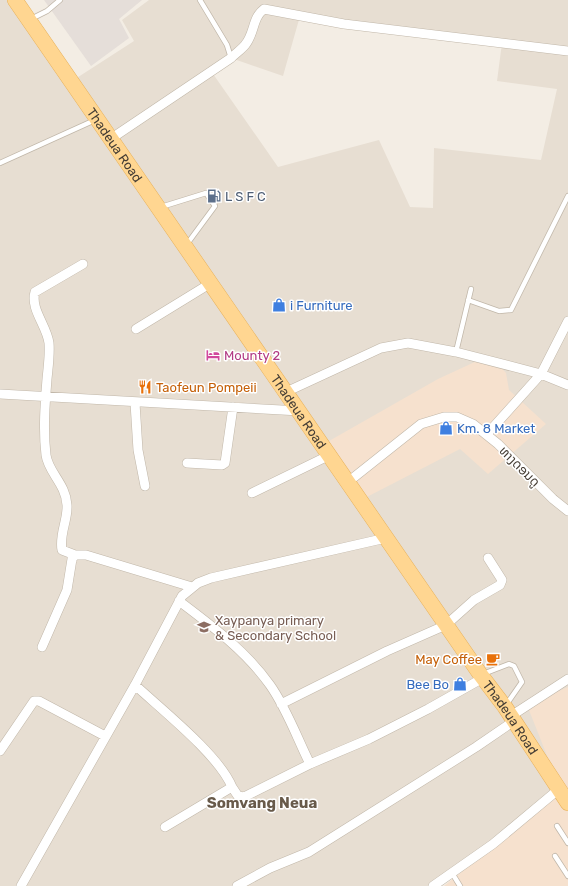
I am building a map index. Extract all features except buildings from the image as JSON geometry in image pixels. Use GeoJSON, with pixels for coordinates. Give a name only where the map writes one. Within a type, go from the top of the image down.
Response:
{"type":"FeatureCollection","features":[{"type":"Feature","properties":{"kind":"main road","name":"Thadeua Road"},"geometry":{"type":"LineString","coordinates":[[16,0],[446,625],[510,715],[568,803]]}},
{"type":"Feature","properties":{"kind":"street"},"geometry":{"type":"LineString","coordinates":[[112,138],[231,58],[246,45],[258,13],[264,9],[344,24],[568,51]]}},
{"type":"Feature","properties":{"kind":"street"},"geometry":{"type":"LineString","coordinates":[[83,264],[35,292],[33,297],[34,303],[48,335],[49,345],[45,398],[46,457],[64,488],[67,505],[62,533],[62,550],[74,555],[86,555],[192,587]]}},
{"type":"Feature","properties":{"kind":"street"},"geometry":{"type":"LineString","coordinates":[[136,329],[211,283]]}},
{"type":"Feature","properties":{"kind":"street"},"geometry":{"type":"LineString","coordinates":[[487,434],[540,374],[568,321]]}},
{"type":"Feature","properties":{"kind":"street"},"geometry":{"type":"LineString","coordinates":[[286,392],[381,348],[408,343],[456,352],[540,374],[568,385]]}},
{"type":"Feature","properties":{"kind":"street"},"geometry":{"type":"LineString","coordinates":[[0,394],[45,398],[300,411]]}},
{"type":"Feature","properties":{"kind":"street"},"geometry":{"type":"LineString","coordinates":[[135,403],[138,450],[145,486]]}},
{"type":"Feature","properties":{"kind":"street"},"geometry":{"type":"LineString","coordinates":[[187,463],[222,465],[225,463],[233,407]]}},
{"type":"Feature","properties":{"kind":"street","name":"ທາງດອນດູ"},"geometry":{"type":"LineString","coordinates":[[348,482],[421,424],[433,420],[457,417],[473,424],[487,434],[553,499],[568,511]]}},
{"type":"Feature","properties":{"kind":"street"},"geometry":{"type":"LineString","coordinates":[[252,493],[330,455]]}},
{"type":"Feature","properties":{"kind":"street"},"geometry":{"type":"LineString","coordinates":[[21,886],[135,685],[179,601],[192,587],[211,578],[386,538]]}},
{"type":"Feature","properties":{"kind":"street"},"geometry":{"type":"LineString","coordinates":[[42,647],[67,590],[74,555]]}},
{"type":"Feature","properties":{"kind":"street"},"geometry":{"type":"LineString","coordinates":[[281,704],[387,651],[446,625],[474,600],[500,585],[502,580],[488,558]]}},
{"type":"Feature","properties":{"kind":"street"},"geometry":{"type":"LineString","coordinates":[[179,601],[243,653],[270,686],[281,704],[310,764]]}},
{"type":"Feature","properties":{"kind":"street"},"geometry":{"type":"LineString","coordinates":[[135,685],[213,759],[238,796],[244,797],[310,764],[370,739],[415,716],[482,676]]}},
{"type":"Feature","properties":{"kind":"street"},"geometry":{"type":"LineString","coordinates":[[236,886],[270,868],[309,852],[470,751],[510,715],[568,679]]}},
{"type":"Feature","properties":{"kind":"street"},"geometry":{"type":"LineString","coordinates":[[0,751],[34,701],[39,701],[105,736]]}},
{"type":"Feature","properties":{"kind":"street"},"geometry":{"type":"LineString","coordinates":[[165,827],[232,787]]}},
{"type":"Feature","properties":{"kind":"street"},"geometry":{"type":"LineString","coordinates":[[433,886],[493,844],[560,789]]}},
{"type":"Feature","properties":{"kind":"lane"},"geometry":{"type":"LineString","coordinates":[[29,20],[47,11],[60,0]]}},
{"type":"Feature","properties":{"kind":"lane"},"geometry":{"type":"LineString","coordinates":[[200,0],[227,45],[231,58]]}},
{"type":"Feature","properties":{"kind":"lane"},"geometry":{"type":"LineString","coordinates":[[0,164],[22,152],[98,118]]}},
{"type":"Feature","properties":{"kind":"lane"},"geometry":{"type":"LineString","coordinates":[[159,208],[206,193],[215,206],[186,246]]}},
{"type":"Feature","properties":{"kind":"lane"},"geometry":{"type":"LineString","coordinates":[[468,300],[499,311],[511,310],[568,196]]}},
{"type":"Feature","properties":{"kind":"lane"},"geometry":{"type":"LineString","coordinates":[[456,352],[471,288]]}},
{"type":"Feature","properties":{"kind":"lane"},"geometry":{"type":"LineString","coordinates":[[482,676],[509,664],[514,666],[522,682],[510,715]]}},
{"type":"Feature","properties":{"kind":"lane"},"geometry":{"type":"LineString","coordinates":[[557,826],[568,843]]}},
{"type":"Feature","properties":{"kind":"lane"},"geometry":{"type":"LineString","coordinates":[[555,856],[568,876]]}},
{"type":"Feature","properties":{"kind":"lane"},"geometry":{"type":"LineString","coordinates":[[452,873],[460,886]]}},
{"type":"Feature","properties":{"kind":"shaded area"},"geometry":{"type":"Polygon","coordinates":[[[0,0],[15,0],[72,81],[134,41],[122,20],[149,0],[568,0],[568,804],[433,886],[0,886],[0,0]],[[300,16],[283,76],[231,58],[211,71],[278,167],[379,140],[410,207],[433,208],[434,148],[541,160],[557,89],[497,81],[502,43],[300,16]]]}},
{"type":"Feature","properties":{"kind":"shaded area"},"geometry":{"type":"Polygon","coordinates":[[[44,0],[142,0],[119,19],[129,38],[91,66],[44,0]]]}},
{"type":"Feature","properties":{"kind":"shaded area","name":"Km. 8 Market"},"geometry":{"type":"Polygon","coordinates":[[[490,355],[506,373],[509,390],[546,424],[488,474],[460,449],[361,500],[322,445],[438,379],[490,355]]]}},
{"type":"Feature","properties":{"kind":"shaded area"},"geometry":{"type":"Polygon","coordinates":[[[568,687],[568,886],[444,886],[561,791],[527,705],[568,687]]]}},
{"type":"Feature","properties":{"kind":"place","name":"L S F C"},"geometry":{"type":"Point","coordinates":[214,196]}},
{"type":"Feature","properties":{"kind":"place","name":"i Furniture"},"geometry":{"type":"Point","coordinates":[279,305]}},
{"type":"Feature","properties":{"kind":"place","name":"Mounty 2"},"geometry":{"type":"Point","coordinates":[213,355]}},
{"type":"Feature","properties":{"kind":"place","name":"Taofeun Pompeii"},"geometry":{"type":"Point","coordinates":[145,387]}},
{"type":"Feature","properties":{"kind":"place","name":"Km. 8 Market"},"geometry":{"type":"Point","coordinates":[446,428]}},
{"type":"Feature","properties":{"kind":"place","name":"Xaypanya primary & Secondary School"},"geometry":{"type":"Point","coordinates":[204,627]}},
{"type":"Feature","properties":{"kind":"place","name":"May Coffee"},"geometry":{"type":"Point","coordinates":[493,659]}},
{"type":"Feature","properties":{"kind":"place","name":"Bee Bo"},"geometry":{"type":"Point","coordinates":[460,684]}},
{"type":"Feature","properties":{"kind":"district","name":"Somvang Neua"},"geometry":{"type":"Point","coordinates":[262,803]}}]}
